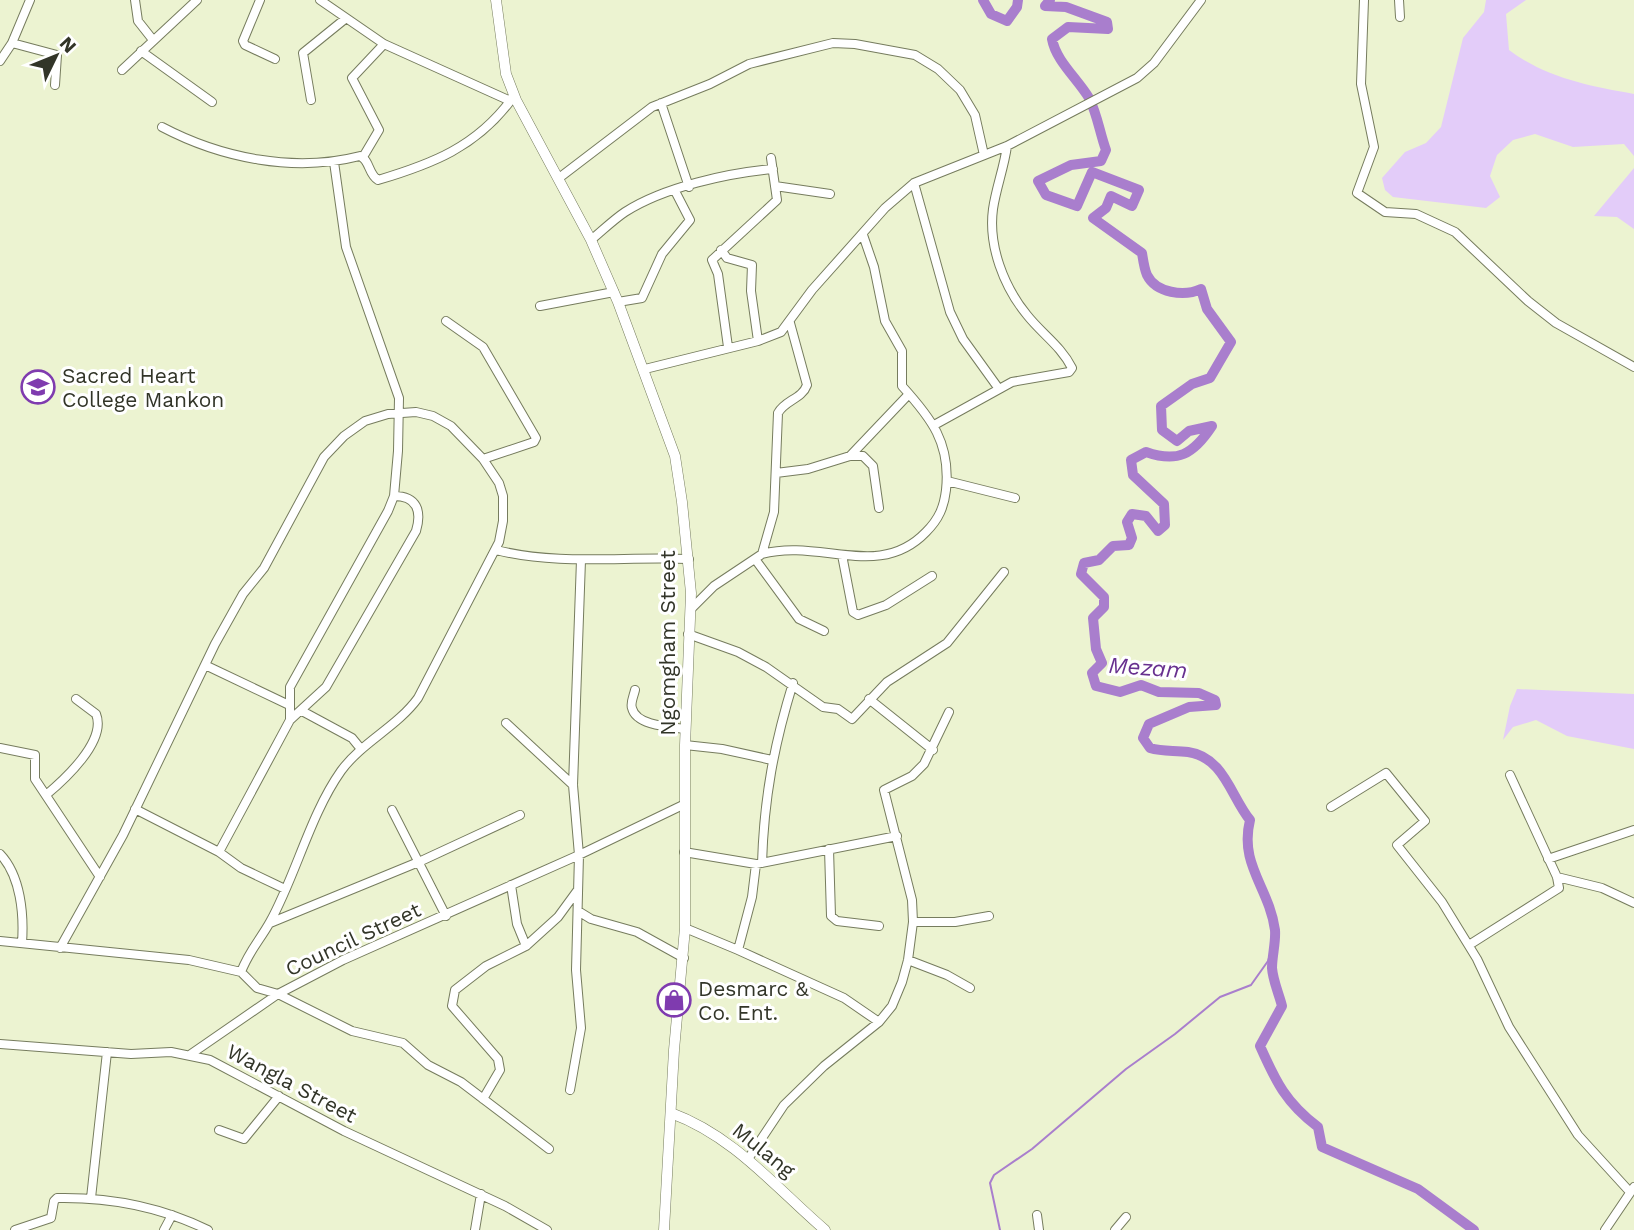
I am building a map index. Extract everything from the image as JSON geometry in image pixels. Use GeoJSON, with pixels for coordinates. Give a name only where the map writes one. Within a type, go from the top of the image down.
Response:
{"type":"FeatureCollection","features":[{"type":"Feature","properties":{"kind":"main road","name":"Ngomgham Street"},"geometry":{"type":"LineString","coordinates":[[496,0],[506,74],[513,100],[559,178],[591,240],[645,369],[675,456],[689,559],[691,609],[685,745],[684,958],[674,1050],[664,1230]]}},
{"type":"Feature","properties":{"kind":"main road","name":"Mulang"},"geometry":{"type":"LineString","coordinates":[[671,1113],[698,1123],[748,1159],[825,1230]]}},
{"type":"Feature","properties":{"kind":"street"},"geometry":{"type":"LineString","coordinates":[[0,61],[12,43],[30,0]]}},
{"type":"Feature","properties":{"kind":"street"},"geometry":{"type":"LineString","coordinates":[[135,0],[138,21],[153,40]]}},
{"type":"Feature","properties":{"kind":"street"},"geometry":{"type":"LineString","coordinates":[[122,71],[197,0]]}},
{"type":"Feature","properties":{"kind":"street"},"geometry":{"type":"LineString","coordinates":[[260,0],[243,41],[275,59]]}},
{"type":"Feature","properties":{"kind":"street"},"geometry":{"type":"LineString","coordinates":[[320,0],[384,44],[513,100],[475,139],[425,166],[378,180],[372,177],[363,157]]}},
{"type":"Feature","properties":{"kind":"street"},"geometry":{"type":"LineString","coordinates":[[333,10],[338,0]]}},
{"type":"Feature","properties":{"kind":"street"},"geometry":{"type":"LineString","coordinates":[[645,369],[758,341],[781,332],[812,290],[885,208],[914,183],[1007,146],[1136,78],[1154,63],[1201,0]]}},
{"type":"Feature","properties":{"kind":"street"},"geometry":{"type":"LineString","coordinates":[[1364,0],[1361,84],[1374,147],[1357,193],[1385,212],[1416,214],[1455,232],[1528,301],[1556,323],[1634,367]]}},
{"type":"Feature","properties":{"kind":"street"},"geometry":{"type":"LineString","coordinates":[[1399,0],[1400,17]]}},
{"type":"Feature","properties":{"kind":"street"},"geometry":{"type":"LineString","coordinates":[[311,100],[303,52],[345,19]]}},
{"type":"Feature","properties":{"kind":"street"},"geometry":{"type":"LineString","coordinates":[[12,43],[57,55],[55,85]]}},
{"type":"Feature","properties":{"kind":"street"},"geometry":{"type":"LineString","coordinates":[[559,178],[621,129],[662,103],[710,84],[749,64],[833,43],[855,44],[915,55],[938,69],[960,90],[975,115],[984,155]]}},
{"type":"Feature","properties":{"kind":"street"},"geometry":{"type":"LineString","coordinates":[[162,127],[191,143],[256,160],[334,162],[363,157],[379,130],[352,78],[384,44]]}},
{"type":"Feature","properties":{"kind":"street"},"geometry":{"type":"LineString","coordinates":[[141,51],[212,102]]}},
{"type":"Feature","properties":{"kind":"street"},"geometry":{"type":"LineString","coordinates":[[662,103],[689,187]]}},
{"type":"Feature","properties":{"kind":"street"},"geometry":{"type":"LineString","coordinates":[[936,424],[999,389],[1023,379],[1069,372],[1072,368],[1058,346],[1028,316],[1011,293],[1000,267],[993,211],[1007,146]]}},
{"type":"Feature","properties":{"kind":"street"},"geometry":{"type":"LineString","coordinates":[[728,347],[718,274],[712,260],[775,204],[771,158]]}},
{"type":"Feature","properties":{"kind":"street"},"geometry":{"type":"LineString","coordinates":[[290,720],[290,687],[394,496],[399,398],[346,247],[334,162]]}},
{"type":"Feature","properties":{"kind":"street"},"geometry":{"type":"LineString","coordinates":[[591,240],[628,211],[676,191],[740,172],[773,169]]}},
{"type":"Feature","properties":{"kind":"street"},"geometry":{"type":"LineString","coordinates":[[914,183],[950,312],[963,339],[999,389]]}},
{"type":"Feature","properties":{"kind":"street"},"geometry":{"type":"LineString","coordinates":[[775,186],[830,194]]}},
{"type":"Feature","properties":{"kind":"street"},"geometry":{"type":"LineString","coordinates":[[540,306],[616,297],[642,298],[662,254],[690,220],[676,191]]}},
{"type":"Feature","properties":{"kind":"street"},"geometry":{"type":"LineString","coordinates":[[691,609],[704,595],[759,556],[792,548],[842,555],[884,555],[901,551],[920,539],[944,507],[947,481],[936,424],[901,382],[902,351],[885,321],[874,267],[863,234]]}},
{"type":"Feature","properties":{"kind":"street"},"geometry":{"type":"LineString","coordinates":[[721,250],[727,258],[752,265],[751,291],[758,341]]}},
{"type":"Feature","properties":{"kind":"street"},"geometry":{"type":"LineString","coordinates":[[446,321],[483,347],[536,438],[534,442],[483,459]]}},
{"type":"Feature","properties":{"kind":"street"},"geometry":{"type":"LineString","coordinates":[[759,556],[774,512],[778,413],[785,404],[803,393],[807,385],[790,323]]}},
{"type":"Feature","properties":{"kind":"street"},"geometry":{"type":"LineString","coordinates":[[850,456],[909,394]]}},
{"type":"Feature","properties":{"kind":"street"},"geometry":{"type":"LineString","coordinates":[[60,948],[100,877],[243,594],[264,568],[324,457],[344,436],[365,421],[416,412],[433,416],[451,426],[493,471],[503,496],[503,521],[495,550],[410,710],[361,748],[340,772],[270,923],[250,949],[241,972]]}},
{"type":"Feature","properties":{"kind":"street"},"geometry":{"type":"LineString","coordinates":[[776,473],[808,469],[850,456],[863,456],[873,466],[878,508]]}},
{"type":"Feature","properties":{"kind":"street"},"geometry":{"type":"LineString","coordinates":[[947,481],[1015,498]]}},
{"type":"Feature","properties":{"kind":"street"},"geometry":{"type":"LineString","coordinates":[[219,852],[290,720],[303,711],[326,687],[415,531],[419,513],[416,503],[411,498],[394,496]]}},
{"type":"Feature","properties":{"kind":"street"},"geometry":{"type":"LineString","coordinates":[[495,550],[531,558],[689,559]]}},
{"type":"Feature","properties":{"kind":"street"},"geometry":{"type":"LineString","coordinates":[[842,555],[853,612],[858,615],[886,605],[932,576]]}},
{"type":"Feature","properties":{"kind":"street"},"geometry":{"type":"LineString","coordinates":[[759,556],[799,619],[824,631]]}},
{"type":"Feature","properties":{"kind":"street"},"geometry":{"type":"LineString","coordinates":[[570,1090],[581,1040],[576,970],[579,855],[573,785],[581,560]]}},
{"type":"Feature","properties":{"kind":"street"},"geometry":{"type":"LineString","coordinates":[[688,634],[738,652],[793,683],[823,708],[838,709],[852,719],[869,699],[903,670],[947,643],[1004,572]]}},
{"type":"Feature","properties":{"kind":"street"},"geometry":{"type":"LineString","coordinates":[[691,593],[704,595]]}},
{"type":"Feature","properties":{"kind":"street"},"geometry":{"type":"LineString","coordinates":[[205,665],[289,705]]}},
{"type":"Feature","properties":{"kind":"street"},"geometry":{"type":"LineString","coordinates":[[738,950],[759,864],[765,794],[772,760],[793,683]]}},
{"type":"Feature","properties":{"kind":"street"},"geometry":{"type":"LineString","coordinates":[[635,690],[631,705],[635,713],[659,726],[686,729]]}},
{"type":"Feature","properties":{"kind":"street"},"geometry":{"type":"LineString","coordinates":[[46,795],[77,767],[87,752],[98,723],[96,715],[76,699]]}},
{"type":"Feature","properties":{"kind":"street"},"geometry":{"type":"LineString","coordinates":[[869,699],[933,750]]}},
{"type":"Feature","properties":{"kind":"street"},"geometry":{"type":"LineString","coordinates":[[303,711],[352,738],[361,748]]}},
{"type":"Feature","properties":{"kind":"street"},"geometry":{"type":"LineString","coordinates":[[748,1159],[784,1105],[824,1066],[879,1022],[891,1006],[908,960],[913,922],[897,835],[884,790],[912,776],[933,750],[949,712]]}},
{"type":"Feature","properties":{"kind":"street"},"geometry":{"type":"LineString","coordinates":[[506,723],[573,785]]}},
{"type":"Feature","properties":{"kind":"street"},"geometry":{"type":"LineString","coordinates":[[685,745],[722,749],[772,760]]}},
{"type":"Feature","properties":{"kind":"street"},"geometry":{"type":"LineString","coordinates":[[0,748],[35,755],[35,779],[100,877]]}},
{"type":"Feature","properties":{"kind":"street"},"geometry":{"type":"LineString","coordinates":[[1331,807],[1386,773],[1425,821],[1397,845],[1443,902],[1469,944],[1509,1027],[1571,1125],[1632,1189],[1605,1230]]}},
{"type":"Feature","properties":{"kind":"street"},"geometry":{"type":"LineString","coordinates":[[1469,944],[1557,891],[1557,877],[1510,775]]}},
{"type":"Feature","properties":{"kind":"street","name":"Council Street"},"geometry":{"type":"LineString","coordinates":[[0,941],[189,960],[241,972],[257,988],[278,994],[343,960],[446,916],[685,804]]}},
{"type":"Feature","properties":{"kind":"street"},"geometry":{"type":"LineString","coordinates":[[135,808],[219,852],[240,869],[285,889]]}},
{"type":"Feature","properties":{"kind":"street"},"geometry":{"type":"LineString","coordinates":[[392,810],[421,861],[446,916]]}},
{"type":"Feature","properties":{"kind":"street"},"geometry":{"type":"LineString","coordinates":[[666,813],[684,821]]}},
{"type":"Feature","properties":{"kind":"street"},"geometry":{"type":"LineString","coordinates":[[270,923],[421,861],[520,815]]}},
{"type":"Feature","properties":{"kind":"street"},"geometry":{"type":"LineString","coordinates":[[1548,859],[1634,830]]}},
{"type":"Feature","properties":{"kind":"street"},"geometry":{"type":"LineString","coordinates":[[684,852],[759,864],[897,835]]}},
{"type":"Feature","properties":{"kind":"street"},"geometry":{"type":"LineString","coordinates":[[828,849],[831,916],[837,921],[879,926]]}},
{"type":"Feature","properties":{"kind":"street"},"geometry":{"type":"LineString","coordinates":[[0,854],[18,893],[23,920],[22,943]]}},
{"type":"Feature","properties":{"kind":"street"},"geometry":{"type":"LineString","coordinates":[[1557,877],[1602,888],[1634,903]]}},
{"type":"Feature","properties":{"kind":"street"},"geometry":{"type":"LineString","coordinates":[[511,885],[517,924],[526,946]]}},
{"type":"Feature","properties":{"kind":"street"},"geometry":{"type":"LineString","coordinates":[[483,1099],[500,1070],[498,1059],[458,1014],[452,1000],[455,990],[486,966],[526,946],[558,917],[577,891]]}},
{"type":"Feature","properties":{"kind":"street"},"geometry":{"type":"LineString","coordinates":[[578,911],[591,919],[637,932],[684,958]]}},
{"type":"Feature","properties":{"kind":"street"},"geometry":{"type":"LineString","coordinates":[[913,922],[955,922],[989,916]]}},
{"type":"Feature","properties":{"kind":"street"},"geometry":{"type":"LineString","coordinates":[[578,923],[591,919]]}},
{"type":"Feature","properties":{"kind":"street"},"geometry":{"type":"LineString","coordinates":[[685,928],[844,998],[879,1022]]}},
{"type":"Feature","properties":{"kind":"street"},"geometry":{"type":"LineString","coordinates":[[908,960],[947,975],[970,988]]}},
{"type":"Feature","properties":{"kind":"street"},"geometry":{"type":"LineString","coordinates":[[191,1054],[278,994],[352,1031],[403,1043],[428,1065],[461,1082],[550,1149]]}},
{"type":"Feature","properties":{"kind":"street","name":"Wangla Street"},"geometry":{"type":"LineString","coordinates":[[0,1044],[107,1052],[191,1054],[210,1060],[344,1131],[481,1194],[547,1230]]}},
{"type":"Feature","properties":{"kind":"street"},"geometry":{"type":"LineString","coordinates":[[91,1198],[107,1052]]}},
{"type":"Feature","properties":{"kind":"street"},"geometry":{"type":"LineString","coordinates":[[219,1130],[244,1139],[279,1096]]}},
{"type":"Feature","properties":{"kind":"street"},"geometry":{"type":"LineString","coordinates":[[475,1230],[481,1194]]}},
{"type":"Feature","properties":{"kind":"street"},"geometry":{"type":"LineString","coordinates":[[15,1230],[51,1218],[57,1198],[91,1198],[131,1204],[172,1215],[208,1230]]}},
{"type":"Feature","properties":{"kind":"street"},"geometry":{"type":"LineString","coordinates":[[164,1230],[172,1215]]}},
{"type":"Feature","properties":{"kind":"street"},"geometry":{"type":"LineString","coordinates":[[1037,1215],[1039,1230]]}},
{"type":"Feature","properties":{"kind":"street"},"geometry":{"type":"LineString","coordinates":[[1115,1230],[1126,1217]]}},
{"type":"Feature","properties":{"kind":"shaded area"},"geometry":{"type":"Polygon","coordinates":[[[1486,0],[1526,0],[1506,14],[1509,50],[1523,60],[1568,80],[1634,94],[1634,156],[1624,144],[1573,147],[1535,134],[1513,140],[1497,155],[1490,176],[1500,197],[1486,208],[1393,197],[1385,190],[1382,178],[1405,152],[1426,143],[1441,127],[1463,38],[1484,12],[1486,0]]]}},
{"type":"Feature","properties":{"kind":"shaded area"},"geometry":{"type":"Polygon","coordinates":[[[1634,168],[1634,229],[1617,217],[1594,216],[1634,168]]]}},
{"type":"Feature","properties":{"kind":"shaded area"},"geometry":{"type":"Polygon","coordinates":[[[1517,689],[1634,694],[1634,749],[1567,736],[1536,720],[1513,727],[1503,740],[1510,706],[1517,689]]]}},
{"type":"Feature","properties":{"kind":"waterway","name":"Mezam"},"geometry":{"type":"LineString","coordinates":[[983,0],[991,14],[1007,21],[1017,7],[1018,0]]}},
{"type":"Feature","properties":{"kind":"waterway","name":"Mezam"},"geometry":{"type":"LineString","coordinates":[[1050,0],[1045,6],[1066,7],[1107,22],[1108,29],[1068,27],[1052,39],[1062,62],[1089,98],[1106,150],[1101,161],[1071,165],[1038,181],[1046,195],[1077,206],[1092,172],[1139,190],[1132,206],[1111,196],[1106,208],[1093,218],[1142,253],[1147,275],[1157,286],[1179,293],[1201,289],[1207,309],[1231,342],[1210,378],[1192,384],[1161,406],[1162,430],[1177,441],[1189,431],[1212,426],[1205,436],[1184,454],[1167,457],[1146,452],[1131,460],[1133,475],[1164,504],[1165,525],[1158,531],[1146,516],[1132,514],[1127,522],[1132,538],[1129,545],[1113,546],[1099,560],[1084,563],[1081,574],[1104,597],[1104,607],[1093,618],[1096,649],[1102,663],[1092,673],[1096,686],[1120,692],[1141,685],[1159,692],[1199,693],[1215,700],[1216,705],[1189,707],[1149,724],[1143,738],[1150,748],[1188,752],[1200,755],[1210,762],[1225,779],[1250,820],[1248,850],[1272,915],[1275,930],[1272,968],[1282,1006],[1260,1046],[1271,1070],[1290,1100],[1318,1127],[1322,1147],[1418,1189],[1474,1230]]}},
{"type":"Feature","properties":{"kind":"waterway"},"geometry":{"type":"LineString","coordinates":[[1000,1230],[990,1183],[994,1175],[1032,1149],[1126,1069],[1220,997],[1251,985],[1268,961],[1274,942]]}},
{"type":"Feature","properties":{"kind":"place","name":"Sacred Heart College Mankon"},"geometry":{"type":"Point","coordinates":[38,387]}},
{"type":"Feature","properties":{"kind":"place","name":"Desmarc & Co. Ent."},"geometry":{"type":"Point","coordinates":[674,1000]}}]}
